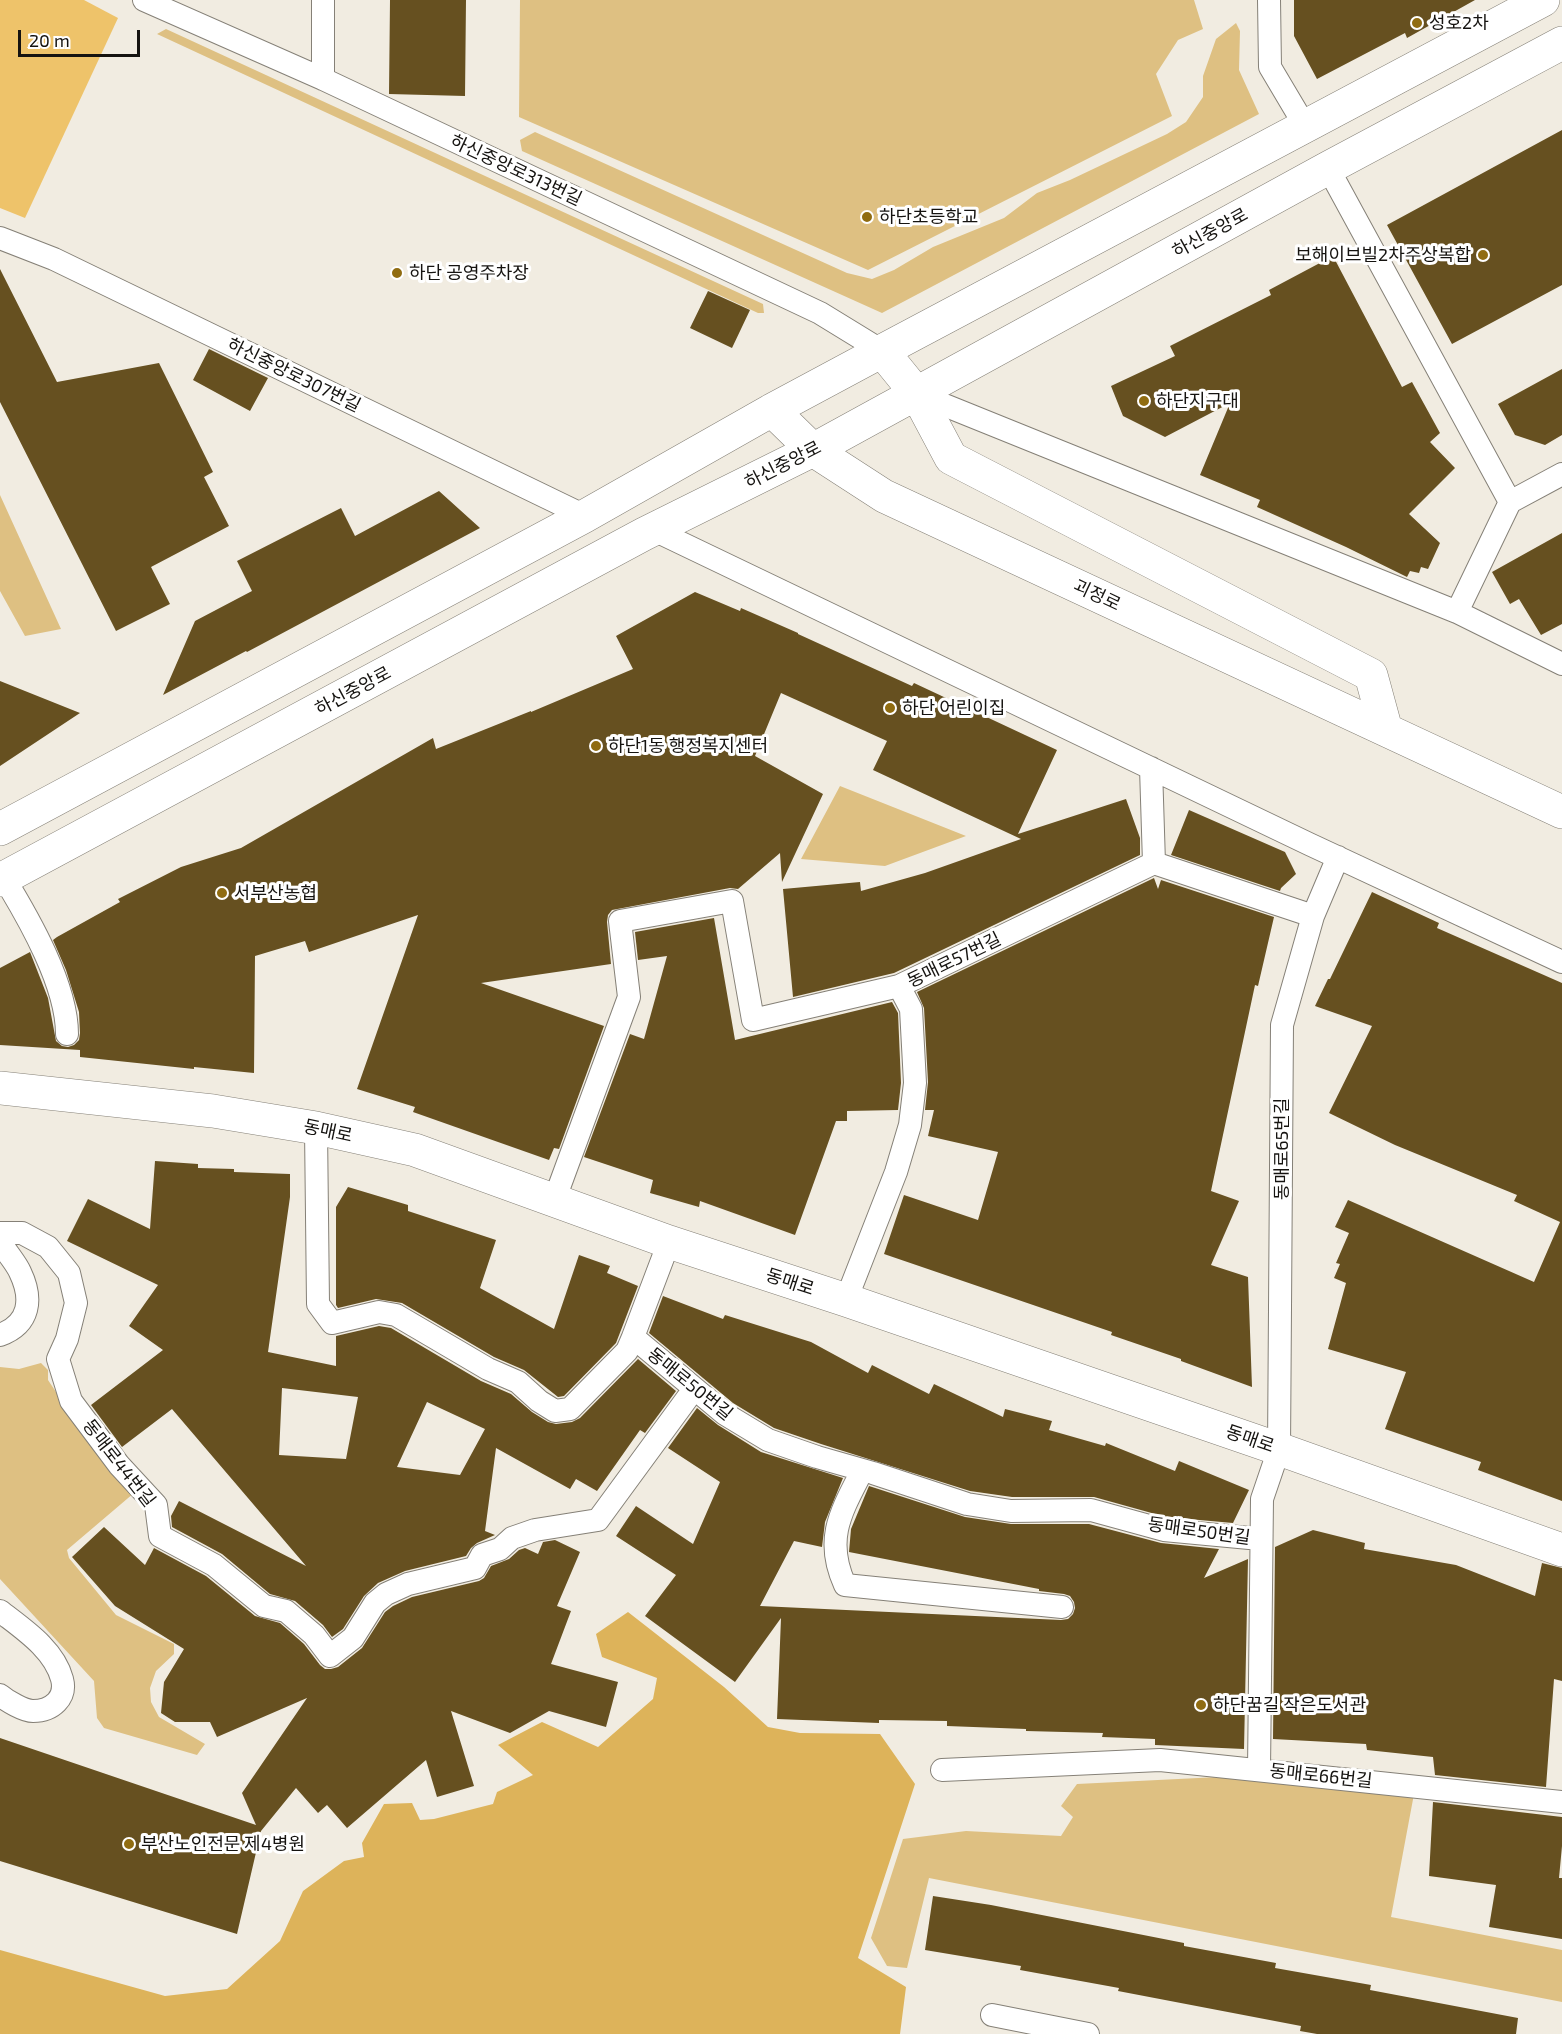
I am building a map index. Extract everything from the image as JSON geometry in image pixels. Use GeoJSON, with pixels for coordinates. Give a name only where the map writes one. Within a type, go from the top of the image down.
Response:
{"type":"FeatureCollection","features":[{"type":"Feature","properties":{"kind":"street"},"geometry":{"type":"LineString","coordinates":[[0,829],[585,516],[772,410],[1544,0]]}},
{"type":"Feature","properties":{"kind":"street","name":"하신중앙로"},"geometry":{"type":"LineString","coordinates":[[2,879],[654,530],[813,450],[1328,168],[1562,43]]}},
{"type":"Feature","properties":{"kind":"street"},"geometry":{"type":"LineString","coordinates":[[1305,126],[1328,168]]}},
{"type":"Feature","properties":{"kind":"street"},"geometry":{"type":"LineString","coordinates":[[882,351],[917,394],[951,458],[1371,675],[1386,730]]}},
{"type":"Feature","properties":{"kind":"street","name":"괴정로"},"geometry":{"type":"LineString","coordinates":[[772,410],[813,450],[884,496],[1562,812]]}},
{"type":"Feature","properties":{"kind":"street","name":"동매로"},"geometry":{"type":"LineString","coordinates":[[0,1088],[213,1112],[316,1128],[415,1150],[669,1242],[846,1300],[1279,1449],[1562,1550]]}},
{"type":"Feature","properties":{"kind":"lane","name":"하신중앙로313번길"},"geometry":{"type":"LineString","coordinates":[[144,0],[323,80],[820,313],[882,351]]}},
{"type":"Feature","properties":{"kind":"lane"},"geometry":{"type":"LineString","coordinates":[[323,0],[323,80]]}},
{"type":"Feature","properties":{"kind":"lane"},"geometry":{"type":"LineString","coordinates":[[1269,0],[1270,67],[1305,126]]}},
{"type":"Feature","properties":{"kind":"lane"},"geometry":{"type":"LineString","coordinates":[[1328,168],[1510,502]]}},
{"type":"Feature","properties":{"kind":"lane","name":"하신중앙로307번길"},"geometry":{"type":"LineString","coordinates":[[0,238],[54,259],[585,516]]}},
{"type":"Feature","properties":{"kind":"lane"},"geometry":{"type":"LineString","coordinates":[[917,394],[1456,612],[1562,664]]}},
{"type":"Feature","properties":{"kind":"lane"},"geometry":{"type":"LineString","coordinates":[[1456,612],[1510,502],[1562,474]]}},
{"type":"Feature","properties":{"kind":"lane"},"geometry":{"type":"LineString","coordinates":[[654,530],[1338,858],[1562,962]]}},
{"type":"Feature","properties":{"kind":"lane"},"geometry":{"type":"LineString","coordinates":[[1151,768],[1154,863],[1313,916]]}},
{"type":"Feature","properties":{"kind":"lane","name":"동매로65번길"},"geometry":{"type":"LineString","coordinates":[[1279,1449],[1282,1025],[1313,916],[1338,858]]}},
{"type":"Feature","properties":{"kind":"lane","name":"동매로57번길"},"geometry":{"type":"LineString","coordinates":[[846,1300],[896,1172],[910,1125],[915,1083],[911,1009],[899,986],[1154,863]]}},
{"type":"Feature","properties":{"kind":"lane"},"geometry":{"type":"LineString","coordinates":[[2,879],[34,932],[62,996],[67,1034]]}},
{"type":"Feature","properties":{"kind":"lane"},"geometry":{"type":"LineString","coordinates":[[554,1201],[629,997],[620,921],[732,901],[753,1020],[899,986]]}},
{"type":"Feature","properties":{"kind":"lane"},"geometry":{"type":"LineString","coordinates":[[0,1088],[0,1096]]}},
{"type":"Feature","properties":{"kind":"lane","name":"동매로50번길"},"geometry":{"type":"LineString","coordinates":[[316,1128],[318,1304],[332,1323],[379,1312],[396,1314],[488,1369],[518,1382],[539,1401],[555,1411],[570,1409],[627,1351],[633,1337],[725,1414],[768,1440],[817,1457],[967,1504],[1011,1511],[1091,1510],[1164,1530],[1260,1539]]}},
{"type":"Feature","properties":{"kind":"lane","name":"동매로44번길"},"geometry":{"type":"LineString","coordinates":[[0,1233],[22,1233],[48,1247],[69,1273],[76,1303],[67,1339],[58,1359],[72,1401],[119,1465],[156,1506],[160,1536],[214,1565],[264,1606],[286,1611],[314,1635],[330,1656],[353,1638],[375,1603],[386,1594],[408,1584],[475,1568],[482,1555],[500,1549],[512,1538],[535,1530],[598,1520],[694,1389]]}},
{"type":"Feature","properties":{"kind":"lane"},"geometry":{"type":"LineString","coordinates":[[0,1240],[6,1254],[23,1279],[27,1308],[22,1321],[13,1330],[0,1335]]}},
{"type":"Feature","properties":{"kind":"lane"},"geometry":{"type":"LineString","coordinates":[[633,1337],[669,1242]]}},
{"type":"Feature","properties":{"kind":"lane","name":"동매로66번길"},"geometry":{"type":"LineString","coordinates":[[1279,1449],[1262,1499],[1259,1770],[1562,1802]]}},
{"type":"Feature","properties":{"kind":"lane"},"geometry":{"type":"LineString","coordinates":[[862,1471],[843,1509],[835,1540],[836,1566],[845,1585],[1062,1607]]}},
{"type":"Feature","properties":{"kind":"lane"},"geometry":{"type":"LineString","coordinates":[[0,1611],[36,1639],[56,1664],[64,1690],[58,1702],[47,1709],[31,1711],[0,1695]]}},
{"type":"Feature","properties":{"kind":"lane"},"geometry":{"type":"LineString","coordinates":[[942,1770],[1160,1760],[1259,1770]]}},
{"type":"Feature","properties":{"kind":"lane"},"geometry":{"type":"LineString","coordinates":[[992,2015],[1088,2034]]}},
{"type":"Feature","properties":{"kind":"shaded area"},"geometry":{"type":"Polygon","coordinates":[[[0,0],[84,0],[118,18],[25,218],[0,208],[0,0]]]}},
{"type":"Feature","properties":{"kind":"shaded area","name":"하단초등학교"},"geometry":{"type":"Polygon","coordinates":[[[520,0],[1194,0],[1203,29],[1178,40],[1156,74],[1172,116],[868,270],[519,117],[520,0]]]}},
{"type":"Feature","properties":{"kind":"shaded area"},"geometry":{"type":"Polygon","coordinates":[[[1236,23],[1240,31],[1239,70],[1259,114],[882,313],[522,151],[520,140],[535,132],[847,273],[872,279],[894,270],[933,247],[1004,218],[1037,193],[1070,180],[1167,134],[1186,122],[1203,97],[1203,76],[1216,39],[1236,23]]]}},
{"type":"Feature","properties":{"kind":"shaded area"},"geometry":{"type":"Polygon","coordinates":[[[166,29],[763,304],[764,313],[758,313],[157,34],[166,29]]]}},
{"type":"Feature","properties":{"kind":"shaded area"},"geometry":{"type":"Polygon","coordinates":[[[0,495],[61,629],[25,636],[0,591],[0,495]]]}},
{"type":"Feature","properties":{"kind":"shaded area"},"geometry":{"type":"Polygon","coordinates":[[[840,786],[966,836],[885,866],[801,859],[840,786]]]}},
{"type":"Feature","properties":{"kind":"shaded area"},"geometry":{"type":"Polygon","coordinates":[[[41,1363],[48,1370],[48,1380],[56,1392],[134,1493],[67,1550],[69,1558],[116,1615],[174,1644],[174,1654],[156,1671],[150,1688],[151,1702],[159,1717],[205,1744],[197,1755],[104,1728],[97,1718],[94,1681],[0,1579],[0,1367],[19,1369],[41,1363]]]}},
{"type":"Feature","properties":{"kind":"shaded area"},"geometry":{"type":"Polygon","coordinates":[[[628,1612],[724,1687],[768,1727],[800,1733],[880,1734],[915,1784],[858,1958],[906,1987],[900,2034],[0,2034],[0,1950],[165,1996],[227,1989],[280,1941],[303,1891],[344,1861],[364,1857],[362,1843],[384,1804],[412,1803],[420,1820],[434,1819],[493,1804],[497,1792],[533,1775],[498,1745],[542,1722],[598,1747],[653,1699],[657,1678],[602,1657],[596,1634],[628,1612]]]}},
{"type":"Feature","properties":{"kind":"shaded area"},"geometry":{"type":"Polygon","coordinates":[[[1259,1775],[1414,1794],[1391,1917],[1562,1950],[1562,2002],[929,1878],[907,1968],[887,1966],[871,1938],[903,1839],[966,1831],[1061,1836],[1073,1817],[1061,1806],[1077,1784],[1259,1775]]]}},
{"type":"Feature","properties":{"kind":"building"},"geometry":{"type":"Polygon","coordinates":[[[390,0],[466,0],[465,96],[389,94],[390,0]]]}},
{"type":"Feature","properties":{"kind":"building"},"geometry":{"type":"Polygon","coordinates":[[[1294,0],[1475,0],[1407,38],[1405,33],[1317,79],[1294,36],[1294,0]]]}},
{"type":"Feature","properties":{"kind":"building","name":"보해이브빌2차주상복합"},"geometry":{"type":"Polygon","coordinates":[[[1562,130],[1562,285],[1452,344],[1387,225],[1562,130]]]}},
{"type":"Feature","properties":{"kind":"building"},"geometry":{"type":"Polygon","coordinates":[[[1333,256],[1402,387],[1412,382],[1440,433],[1430,442],[1455,468],[1409,514],[1440,543],[1428,569],[1421,567],[1419,573],[1410,571],[1407,577],[1257,507],[1260,500],[1200,475],[1230,403],[1165,437],[1123,416],[1111,386],[1175,356],[1170,346],[1271,295],[1269,290],[1333,256]]]}},
{"type":"Feature","properties":{"kind":"building"},"geometry":{"type":"Polygon","coordinates":[[[0,269],[57,382],[159,363],[213,472],[204,477],[229,526],[151,567],[170,604],[116,631],[0,402],[0,269]]]}},
{"type":"Feature","properties":{"kind":"building"},"geometry":{"type":"Polygon","coordinates":[[[708,291],[750,310],[732,348],[690,328],[708,291]]]}},
{"type":"Feature","properties":{"kind":"building"},"geometry":{"type":"Polygon","coordinates":[[[209,349],[268,378],[250,411],[193,380],[209,349]]]}},
{"type":"Feature","properties":{"kind":"building"},"geometry":{"type":"Polygon","coordinates":[[[1562,369],[1562,435],[1545,445],[1515,435],[1498,404],[1562,369]]]}},
{"type":"Feature","properties":{"kind":"building"},"geometry":{"type":"Polygon","coordinates":[[[439,491],[480,528],[163,695],[195,621],[252,591],[237,561],[341,508],[355,536],[439,491]]]}},
{"type":"Feature","properties":{"kind":"building"},"geometry":{"type":"Polygon","coordinates":[[[1562,533],[1562,624],[1541,635],[1519,599],[1510,604],[1492,572],[1562,533]]]}},
{"type":"Feature","properties":{"kind":"building"},"geometry":{"type":"Polygon","coordinates":[[[695,592],[740,611],[741,608],[912,686],[914,683],[1057,750],[1018,834],[1126,799],[1140,838],[1140,855],[894,973],[793,997],[783,889],[860,882],[861,891],[925,873],[1021,839],[873,770],[887,741],[781,693],[755,756],[823,794],[782,882],[780,853],[738,889],[730,888],[612,910],[607,922],[611,964],[481,983],[604,1026],[559,1149],[554,1148],[549,1160],[413,1112],[415,1107],[357,1089],[418,915],[309,952],[305,941],[255,956],[254,1073],[80,1057],[80,1050],[0,1045],[0,968],[30,952],[48,998],[56,1041],[62,1046],[74,1045],[79,1040],[79,1012],[66,970],[53,940],[57,937],[120,902],[118,899],[181,867],[241,848],[433,738],[436,749],[633,669],[616,636],[695,592]]]}},
{"type":"Feature","properties":{"kind":"building"},"geometry":{"type":"Polygon","coordinates":[[[0,681],[80,713],[0,766],[0,681]]]}},
{"type":"Feature","properties":{"kind":"building"},"geometry":{"type":"Polygon","coordinates":[[[1189,810],[1285,852],[1296,874],[1280,891],[1171,855],[1189,810]]]}},
{"type":"Feature","properties":{"kind":"building"},"geometry":{"type":"Polygon","coordinates":[[[1154,878],[1158,889],[1161,880],[1274,917],[1258,986],[1255,985],[1211,1191],[1239,1201],[1211,1265],[1248,1277],[1252,1387],[1111,1335],[1112,1332],[884,1254],[904,1195],[978,1220],[998,1152],[928,1136],[934,1110],[925,1110],[928,1082],[924,1008],[917,992],[1154,878]]]}},
{"type":"Feature","properties":{"kind":"building"},"geometry":{"type":"Polygon","coordinates":[[[1372,892],[1439,923],[1437,928],[1562,983],[1562,1501],[1478,1470],[1481,1462],[1385,1429],[1406,1372],[1328,1349],[1346,1283],[1334,1278],[1340,1264],[1336,1263],[1349,1233],[1335,1227],[1348,1200],[1534,1282],[1560,1222],[1514,1201],[1517,1195],[1395,1145],[1329,1113],[1372,1026],[1315,1006],[1372,892]]]}},
{"type":"Feature","properties":{"kind":"building"},"geometry":{"type":"Polygon","coordinates":[[[714,918],[735,1040],[892,1002],[898,1013],[901,1083],[898,1110],[847,1111],[847,1121],[836,1121],[795,1235],[700,1201],[699,1207],[650,1193],[653,1180],[584,1157],[630,1034],[644,1039],[667,956],[638,960],[635,932],[714,918]]]}},
{"type":"Feature","properties":{"kind":"building"},"geometry":{"type":"Polygon","coordinates":[[[155,1161],[198,1164],[198,1168],[234,1169],[234,1172],[290,1174],[290,1197],[268,1352],[336,1366],[336,1336],[379,1326],[391,1328],[481,1381],[511,1394],[532,1412],[556,1424],[572,1422],[580,1418],[638,1359],[676,1391],[645,1433],[640,1430],[597,1491],[576,1479],[570,1489],[496,1448],[485,1531],[495,1535],[477,1543],[466,1556],[405,1571],[378,1583],[364,1596],[343,1629],[332,1637],[323,1625],[295,1601],[270,1594],[222,1554],[172,1527],[171,1516],[179,1501],[306,1566],[172,1409],[122,1447],[91,1405],[163,1350],[129,1326],[158,1285],[67,1241],[88,1199],[150,1229],[155,1161]],[[282,1388],[279,1455],[346,1459],[358,1397],[282,1388]],[[427,1402],[397,1467],[460,1475],[485,1429],[427,1402]]]}},
{"type":"Feature","properties":{"kind":"building"},"geometry":{"type":"Polygon","coordinates":[[[348,1187],[408,1205],[408,1211],[496,1240],[480,1288],[554,1329],[579,1255],[610,1266],[607,1273],[638,1286],[616,1343],[564,1396],[558,1397],[524,1370],[494,1357],[402,1303],[376,1299],[338,1308],[336,1305],[336,1207],[348,1187]]]}},
{"type":"Feature","properties":{"kind":"building"},"geometry":{"type":"Polygon","coordinates":[[[663,1296],[723,1319],[725,1315],[811,1342],[868,1373],[872,1365],[929,1394],[934,1384],[1003,1417],[1005,1409],[1052,1421],[1049,1430],[1105,1446],[1106,1443],[1175,1471],[1179,1461],[1249,1490],[1233,1523],[1166,1517],[1094,1497],[1012,1497],[970,1491],[821,1444],[774,1428],[733,1403],[649,1333],[663,1296]]]}},
{"type":"Feature","properties":{"kind":"building"},"geometry":{"type":"Polygon","coordinates":[[[697,1408],[718,1425],[761,1452],[843,1478],[825,1522],[822,1547],[794,1541],[760,1606],[1061,1620],[1068,1619],[1073,1614],[1074,1602],[1070,1596],[1064,1594],[1039,1591],[1039,1589],[849,1552],[851,1529],[869,1486],[965,1517],[1011,1524],[1089,1524],[1161,1543],[1219,1549],[1204,1578],[1248,1559],[1244,1749],[1155,1745],[1155,1739],[1102,1737],[1103,1733],[947,1726],[947,1721],[879,1720],[879,1723],[777,1719],[781,1618],[735,1682],[645,1616],[676,1575],[616,1536],[636,1506],[693,1544],[720,1482],[668,1448],[697,1408]]]}},
{"type":"Feature","properties":{"kind":"building"},"geometry":{"type":"Polygon","coordinates":[[[104,1527],[145,1565],[154,1548],[206,1576],[255,1616],[280,1623],[304,1644],[325,1669],[338,1667],[362,1648],[385,1612],[393,1606],[412,1597],[479,1581],[484,1578],[491,1566],[509,1559],[519,1550],[525,1548],[538,1554],[543,1542],[555,1540],[580,1552],[557,1606],[571,1611],[551,1664],[618,1682],[606,1727],[549,1711],[510,1733],[451,1711],[474,1786],[437,1797],[426,1760],[347,1828],[327,1805],[318,1813],[296,1788],[261,1831],[237,1934],[0,1861],[0,1738],[256,1825],[242,1793],[307,1698],[217,1737],[210,1722],[175,1722],[161,1713],[164,1682],[184,1649],[115,1606],[72,1557],[104,1527]]]}},
{"type":"Feature","properties":{"kind":"building"},"geometry":{"type":"Polygon","coordinates":[[[1313,1530],[1365,1543],[1364,1549],[1456,1565],[1535,1596],[1542,1563],[1562,1568],[1562,1681],[1554,1679],[1546,1787],[1435,1775],[1433,1757],[1367,1750],[1366,1744],[1273,1739],[1275,1547],[1313,1530]]]}},
{"type":"Feature","properties":{"kind":"building"},"geometry":{"type":"Polygon","coordinates":[[[1433,1802],[1562,1817],[1559,1878],[1562,1878],[1562,1939],[1489,1927],[1496,1885],[1429,1876],[1433,1802]]]}},
{"type":"Feature","properties":{"kind":"building"},"geometry":{"type":"Polygon","coordinates":[[[933,1896],[991,1905],[1184,1943],[1184,1946],[1276,1963],[1275,1968],[1371,1985],[1370,1990],[1518,2018],[1516,2034],[1317,2034],[1300,2031],[1301,2026],[1020,1970],[1021,1966],[925,1950],[933,1896]]]}},
{"type":"Feature","properties":{"kind":"place","name":"성호2차"},"geometry":{"type":"Point","coordinates":[1417,23]}},
{"type":"Feature","properties":{"kind":"place","name":"하단초등학교"},"geometry":{"type":"Point","coordinates":[867,217]}},
{"type":"Feature","properties":{"kind":"place","name":"보해이브빌2차주상복합"},"geometry":{"type":"Point","coordinates":[1483,255]}},
{"type":"Feature","properties":{"kind":"place","name":"하단 공영주차장"},"geometry":{"type":"Point","coordinates":[397,273]}},
{"type":"Feature","properties":{"kind":"place","name":"하단지구대"},"geometry":{"type":"Point","coordinates":[1144,401]}},
{"type":"Feature","properties":{"kind":"place","name":"하단 어린이집"},"geometry":{"type":"Point","coordinates":[890,708]}},
{"type":"Feature","properties":{"kind":"place","name":"하단1동 행정복지센터"},"geometry":{"type":"Point","coordinates":[596,746]}},
{"type":"Feature","properties":{"kind":"place","name":"서부산농협"},"geometry":{"type":"Point","coordinates":[222,893]}},
{"type":"Feature","properties":{"kind":"place","name":"하단꿈길 작은도서관"},"geometry":{"type":"Point","coordinates":[1201,1705]}},
{"type":"Feature","properties":{"kind":"place","name":"부산노인전문 제4병원"},"geometry":{"type":"Point","coordinates":[129,1844]}}]}
